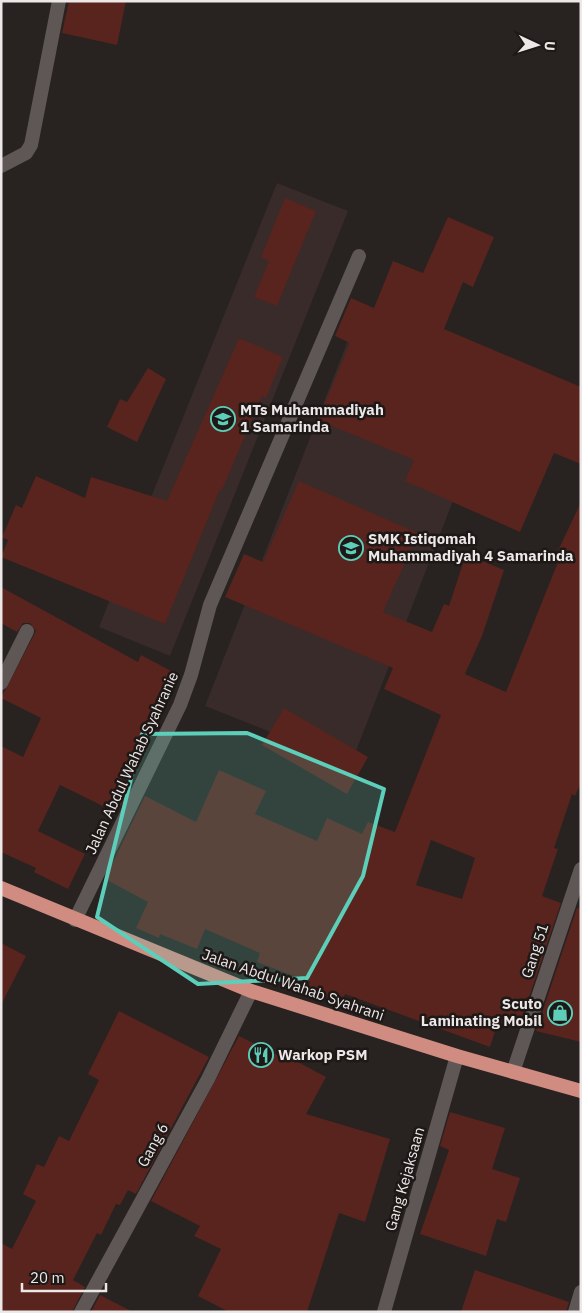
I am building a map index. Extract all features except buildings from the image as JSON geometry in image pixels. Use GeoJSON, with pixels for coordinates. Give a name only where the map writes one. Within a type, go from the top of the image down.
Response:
{"type":"FeatureCollection","features":[{"type":"Feature","properties":{"kind":"highway","name":"Jalan Abdul Wahab Syahrani"},"geometry":{"type":"LineString","coordinates":[[1,888],[251,991],[457,1056],[581,1091]]}},
{"type":"Feature","properties":{"kind":"street"},"geometry":{"type":"LineString","coordinates":[[1,166],[26,153],[31,145],[59,1]]}},
{"type":"Feature","properties":{"kind":"street","name":"Jalan Abdul Wahab Syahranie"},"geometry":{"type":"LineString","coordinates":[[75,920],[180,705],[192,675],[210,605],[316,352],[359,256]]}},
{"type":"Feature","properties":{"kind":"street"},"geometry":{"type":"LineString","coordinates":[[1,683],[27,631]]}},
{"type":"Feature","properties":{"kind":"street","name":"Gang 51"},"geometry":{"type":"LineString","coordinates":[[513,1072],[581,869]]}},
{"type":"Feature","properties":{"kind":"street","name":"Gang 6"},"geometry":{"type":"LineString","coordinates":[[81,1312],[208,1079],[251,991]]}},
{"type":"Feature","properties":{"kind":"street","name":"Gang Kejaksaan"},"geometry":{"type":"LineString","coordinates":[[384,1312],[457,1056]]}},
{"type":"Feature","properties":{"kind":"street"},"geometry":{"type":"LineString","coordinates":[[575,1312],[581,1292]]}},
{"type":"Feature","properties":{"kind":"highlighted area"},"geometry":{"type":"Polygon","coordinates":[[[247,733],[384,789],[363,876],[307,978],[198,984],[97,917],[142,734],[247,733]]]}},
{"type":"Feature","properties":{"kind":"shaded area","name":"MTs Muhammadiyah 1 Samarinda"},"geometry":{"type":"Polygon","coordinates":[[[277,183],[348,211],[170,656],[99,627],[277,183]]]}},
{"type":"Feature","properties":{"kind":"shaded area","name":"SMK Istiqomah Muhammadiyah 4 Samarinda"},"geometry":{"type":"Polygon","coordinates":[[[351,333],[496,390],[351,764],[205,706],[351,333]]]}},
{"type":"Feature","properties":{"kind":"place","name":"MTs Muhammadiyah 1 Samarinda"},"geometry":{"type":"Point","coordinates":[223,419]}},
{"type":"Feature","properties":{"kind":"place","name":"SMK Istiqomah Muhammadiyah 4 Samarinda"},"geometry":{"type":"Point","coordinates":[351,548]}},
{"type":"Feature","properties":{"kind":"place","name":"Scuto Laminating Mobil"},"geometry":{"type":"Point","coordinates":[560,1013]}},
{"type":"Feature","properties":{"kind":"place","name":"Warkop PSM"},"geometry":{"type":"Point","coordinates":[261,1055]}}]}
